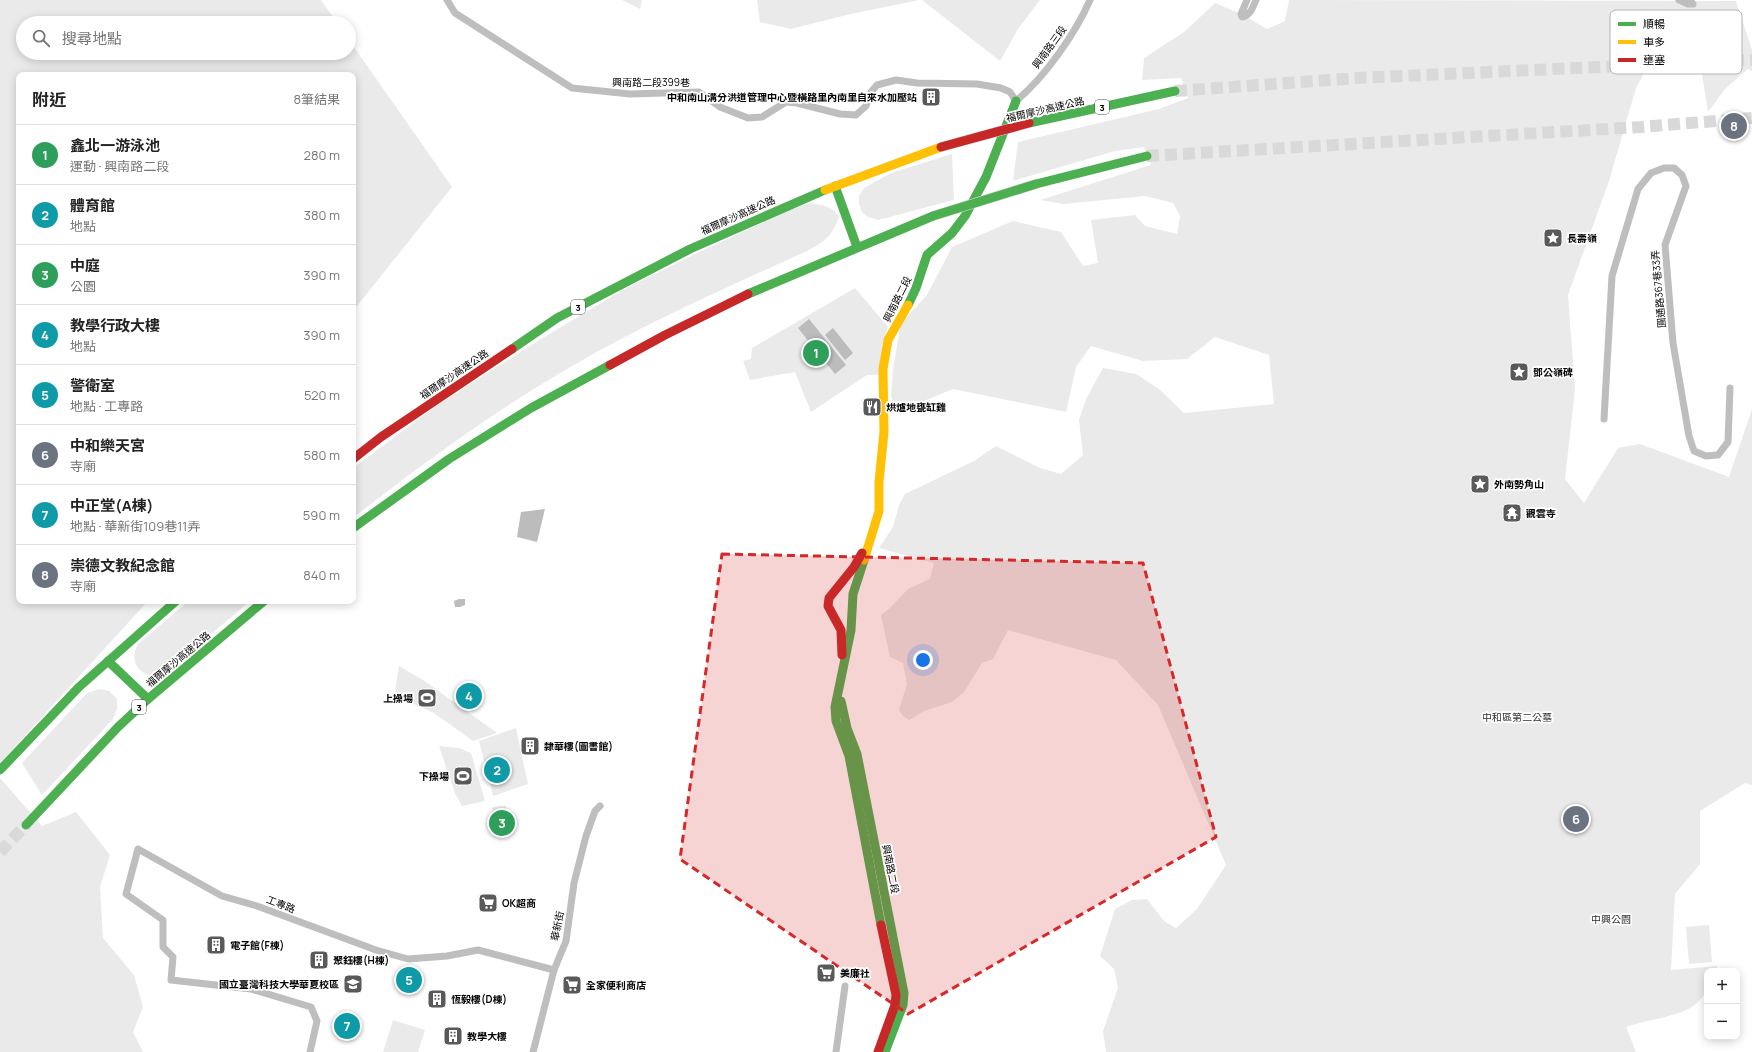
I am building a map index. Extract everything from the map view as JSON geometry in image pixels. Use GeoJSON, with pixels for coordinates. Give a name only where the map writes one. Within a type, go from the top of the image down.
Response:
{"type":"FeatureCollection","features":[{"type":"Feature","properties":{"kind":"main road","name":"福爾摩沙高速公路"},"geometry":{"type":"LineString","coordinates":[[356,457],[381,437],[556,318],[690,249],[744,224],[835,186],[941,147],[1029,123],[1175,91]]}},
{"type":"Feature","properties":{"kind":"main road","name":"興南路二段"},"geometry":{"type":"LineString","coordinates":[[878,1052],[895,1005],[896,995],[871,877],[849,756],[836,721],[835,707],[851,630],[853,594],[879,511],[879,482],[884,432],[883,369],[888,340],[914,293],[927,256],[952,232],[965,216],[986,177],[1016,101]]}},
{"type":"Feature","properties":{"kind":"main road"},"geometry":{"type":"LineString","coordinates":[[356,526],[449,459],[519,415],[665,335],[743,296],[933,216],[1036,184],[1148,156]]}},
{"type":"Feature","properties":{"kind":"main road"},"geometry":{"type":"LineString","coordinates":[[835,186],[857,247]]}},
{"type":"Feature","properties":{"kind":"main road","name":"興南路二段"},"geometry":{"type":"LineString","coordinates":[[842,674],[841,630],[828,606],[829,598],[854,567],[873,533]]}},
{"type":"Feature","properties":{"kind":"main road"},"geometry":{"type":"LineString","coordinates":[[0,770],[79,687],[173,604]]}},
{"type":"Feature","properties":{"kind":"main road","name":"福爾摩沙高速公路"},"geometry":{"type":"LineString","coordinates":[[26,825],[118,727],[148,699],[260,604]]}},
{"type":"Feature","properties":{"kind":"main road"},"geometry":{"type":"LineString","coordinates":[[108,661],[148,699]]}},
{"type":"Feature","properties":{"kind":"main road","name":"興南路二段"},"geometry":{"type":"LineString","coordinates":[[839,690],[842,713],[848,736],[857,754],[904,993],[903,1005],[885,1052]]}},
{"type":"Feature","properties":{"kind":"street","name":"興南路二段399巷"},"geometry":{"type":"LineString","coordinates":[[447,0],[455,13],[572,88],[630,94],[699,92],[720,107],[748,118],[762,117],[786,102],[797,103],[840,114],[856,115],[866,106],[871,92],[877,85],[896,80],[917,83],[977,84],[1002,88],[1010,92],[1016,101]]}},
{"type":"Feature","properties":{"kind":"street","name":"興南路三段"},"geometry":{"type":"LineString","coordinates":[[1016,101],[1028,92],[1062,48],[1077,25],[1090,0]]}},
{"type":"Feature","properties":{"kind":"street"},"geometry":{"type":"LineString","coordinates":[[1247,0],[1241,14],[1242,17],[1249,14],[1256,0]]}},
{"type":"Feature","properties":{"kind":"street"},"geometry":{"type":"LineString","coordinates":[[1679,0],[1688,4],[1693,4],[1690,0]]}},
{"type":"Feature","properties":{"kind":"street","name":"圓通路367巷33弄"},"geometry":{"type":"LineString","coordinates":[[1604,419],[1612,276],[1638,189],[1651,173],[1664,168],[1674,168],[1682,175],[1686,186],[1664,245],[1673,343],[1689,436],[1694,451],[1706,456],[1718,455],[1728,442],[1730,388]]}},
{"type":"Feature","properties":{"kind":"street","name":"華新街"},"geometry":{"type":"LineString","coordinates":[[533,1052],[554,970],[566,941],[574,883],[586,836],[595,811],[600,806]]}},
{"type":"Feature","properties":{"kind":"street","name":"工專路"},"geometry":{"type":"LineString","coordinates":[[310,1052],[317,1021],[311,1007],[251,989],[171,980],[173,957],[163,947],[163,920],[126,894],[138,849],[222,896],[258,906],[376,950],[408,959],[447,956],[478,950],[554,970]]}},
{"type":"Feature","properties":{"kind":"street"},"geometry":{"type":"LineString","coordinates":[[836,1052],[845,986]]}},
{"type":"Feature","properties":{"kind":"highlighted area"},"geometry":{"type":"Polygon","coordinates":[[[722,554],[1143,563],[1216,837],[908,1014],[680,859],[722,554]]]}},
{"type":"Feature","properties":{"kind":"green space"},"geometry":{"type":"Polygon","coordinates":[[[0,0],[321,0],[332,16],[16,16],[16,60],[356,60],[356,50],[452,187],[356,307],[356,72],[16,72],[16,604],[145,604],[0,763],[0,0]]]}},
{"type":"Feature","properties":{"kind":"green space"},"geometry":{"type":"Polygon","coordinates":[[[622,0],[642,0],[640,9],[622,0]]]}},
{"type":"Feature","properties":{"kind":"green space"},"geometry":{"type":"Polygon","coordinates":[[[757,0],[919,0],[851,14],[791,29],[760,22],[757,0]]]}},
{"type":"Feature","properties":{"kind":"green space"},"geometry":{"type":"Polygon","coordinates":[[[922,0],[1040,0],[1018,29],[1000,61],[922,0]]]}},
{"type":"Feature","properties":{"kind":"green space"},"geometry":{"type":"Polygon","coordinates":[[[1289,0],[1736,1],[1739,10],[1610,10],[1610,74],[1644,74],[1636,88],[1609,181],[1568,295],[1575,389],[1565,479],[1584,503],[1618,448],[1640,444],[1729,477],[1752,409],[1752,785],[1745,783],[1700,811],[1700,864],[1675,894],[1671,970],[1717,966],[1717,968],[1704,968],[1704,995],[1692,1007],[1669,1016],[1626,1027],[1636,1052],[1106,1052],[1103,1031],[1118,988],[1114,969],[1100,956],[1115,909],[1132,900],[1147,899],[1164,921],[1176,928],[1197,909],[1226,865],[1158,705],[1116,660],[1008,630],[993,659],[982,663],[964,692],[952,702],[924,711],[909,720],[903,716],[899,710],[907,684],[903,663],[890,657],[881,615],[890,608],[908,589],[930,579],[934,563],[879,548],[893,527],[899,505],[905,494],[974,461],[996,446],[1040,468],[1061,474],[1083,455],[1079,420],[1086,399],[1103,368],[1136,374],[1159,389],[1184,413],[1274,404],[1269,355],[1215,337],[1187,359],[1143,361],[1091,346],[1076,367],[1066,412],[953,389],[914,405],[894,408],[891,395],[893,369],[901,323],[927,295],[952,247],[1013,221],[1061,232],[1083,266],[1098,263],[1091,220],[1135,215],[1145,226],[1177,234],[1180,216],[1173,203],[1145,196],[1063,204],[1040,200],[1151,165],[1144,147],[1115,151],[1013,181],[1018,142],[1159,109],[1188,98],[1181,78],[1142,80],[1144,58],[1184,32],[1215,3],[1241,14],[1267,29],[1285,21],[1289,0]]]}},
{"type":"Feature","properties":{"kind":"green space"},"geometry":{"type":"Polygon","coordinates":[[[1742,19],[1752,50],[1752,71],[1748,69],[1725,89],[1708,112],[1702,74],[1742,74],[1742,19]]]}},
{"type":"Feature","properties":{"kind":"green space"},"geometry":{"type":"Polygon","coordinates":[[[952,154],[954,200],[878,220],[868,217],[862,212],[859,204],[859,196],[864,188],[891,173],[952,154]]]}},
{"type":"Feature","properties":{"kind":"green space"},"geometry":{"type":"Polygon","coordinates":[[[810,203],[830,208],[839,216],[834,229],[827,238],[818,245],[631,334],[545,382],[460,438],[356,516],[356,466],[436,406],[531,345],[621,291],[693,255],[790,210],[810,203]]]}},
{"type":"Feature","properties":{"kind":"green space"},"geometry":{"type":"Polygon","coordinates":[[[855,288],[888,327],[882,345],[879,375],[867,375],[811,412],[795,372],[750,380],[743,361],[751,359],[752,348],[855,288]]]}},
{"type":"Feature","properties":{"kind":"green space"},"geometry":{"type":"Polygon","coordinates":[[[185,604],[246,604],[165,673],[151,675],[146,674],[138,668],[134,657],[138,644],[185,604]]]}},
{"type":"Feature","properties":{"kind":"green space","name":"上操場"},"geometry":{"type":"Polygon","coordinates":[[[399,666],[423,680],[497,733],[473,741],[434,713],[416,705],[395,692],[399,666]]]}},
{"type":"Feature","properties":{"kind":"green space"},"geometry":{"type":"Polygon","coordinates":[[[100,689],[109,691],[117,699],[117,709],[113,719],[42,795],[22,763],[87,693],[100,689]]]}},
{"type":"Feature","properties":{"kind":"green space"},"geometry":{"type":"Polygon","coordinates":[[[516,728],[528,784],[493,796],[479,741],[516,728]]]}},
{"type":"Feature","properties":{"kind":"green space","name":"下操場"},"geometry":{"type":"Polygon","coordinates":[[[439,746],[459,748],[471,753],[485,801],[462,806],[455,793],[439,746]]]}},
{"type":"Feature","properties":{"kind":"green space"},"geometry":{"type":"Polygon","coordinates":[[[0,778],[42,826],[76,812],[110,855],[100,887],[103,938],[134,975],[143,1007],[133,1032],[143,1052],[0,1052],[0,778]]]}},
{"type":"Feature","properties":{"kind":"green space"},"geometry":{"type":"Polygon","coordinates":[[[506,806],[509,835],[498,836],[492,807],[506,806]]]}},
{"type":"Feature","properties":{"kind":"green space"},"geometry":{"type":"Polygon","coordinates":[[[1709,925],[1712,962],[1689,964],[1686,927],[1709,925]]]}},
{"type":"Feature","properties":{"kind":"green space"},"geometry":{"type":"Polygon","coordinates":[[[393,1020],[425,1030],[418,1052],[383,1052],[393,1020]]]}},
{"type":"Feature","properties":{"kind":"shaded area"},"geometry":{"type":"Polygon","coordinates":[[[809,319],[846,365],[835,374],[798,328],[809,319]]]}},
{"type":"Feature","properties":{"kind":"shaded area"},"geometry":{"type":"Polygon","coordinates":[[[833,328],[853,353],[845,360],[825,335],[833,328]]]}},
{"type":"Feature","properties":{"kind":"shaded area"},"geometry":{"type":"Polygon","coordinates":[[[545,509],[537,542],[517,537],[521,512],[545,509]]]}},
{"type":"Feature","properties":{"kind":"shaded area"},"geometry":{"type":"Polygon","coordinates":[[[465,599],[465,605],[455,607],[454,601],[465,599]]]}},
{"type":"Feature","properties":{"kind":"tunnel"},"geometry":{"type":"LineString","coordinates":[[1742,60],[1752,60]]}},
{"type":"Feature","properties":{"kind":"tunnel"},"geometry":{"type":"LineString","coordinates":[[1175,91],[1358,78],[1610,66]]}},
{"type":"Feature","properties":{"kind":"tunnel"},"geometry":{"type":"LineString","coordinates":[[1147,156],[1641,127],[1752,118]]}},
{"type":"Feature","properties":{"kind":"tunnel"},"geometry":{"type":"LineString","coordinates":[[0,852],[26,825]]}},
{"type":"Feature","properties":{"kind":"traffic: fast"},"geometry":{"type":"LineString","coordinates":[[1029,123],[1175,91]]}},
{"type":"Feature","properties":{"kind":"traffic: fast"},"geometry":{"type":"LineString","coordinates":[[908,305],[916,288],[927,255],[952,233],[965,216],[986,177],[1016,101]]}},
{"type":"Feature","properties":{"kind":"traffic: fast"},"geometry":{"type":"LineString","coordinates":[[1036,184],[1147,156]]}},
{"type":"Feature","properties":{"kind":"traffic: fast"},"geometry":{"type":"LineString","coordinates":[[933,216],[1036,184]]}},
{"type":"Feature","properties":{"kind":"traffic: fast"},"geometry":{"type":"LineString","coordinates":[[835,186],[857,247]]}},
{"type":"Feature","properties":{"kind":"traffic: fast"},"geometry":{"type":"LineString","coordinates":[[512,349],[557,318],[690,249],[825,190]]}},
{"type":"Feature","properties":{"kind":"traffic: fast"},"geometry":{"type":"LineString","coordinates":[[748,294],[933,216]]}},
{"type":"Feature","properties":{"kind":"traffic: fast"},"geometry":{"type":"LineString","coordinates":[[356,526],[449,459],[531,408],[610,365]]}},
{"type":"Feature","properties":{"kind":"traffic: fast"},"geometry":{"type":"LineString","coordinates":[[864,560],[853,594],[851,630],[835,707],[836,721],[849,756],[881,925]]}},
{"type":"Feature","properties":{"kind":"traffic: fast"},"geometry":{"type":"LineString","coordinates":[[0,770],[79,687],[173,604]]}},
{"type":"Feature","properties":{"kind":"traffic: fast"},"geometry":{"type":"LineString","coordinates":[[26,825],[118,727],[148,699],[260,604]]}},
{"type":"Feature","properties":{"kind":"traffic: fast"},"geometry":{"type":"LineString","coordinates":[[108,661],[148,699]]}},
{"type":"Feature","properties":{"kind":"traffic: fast"},"geometry":{"type":"LineString","coordinates":[[841,701],[847,728],[857,754],[904,993],[903,1005],[885,1052]]}},
{"type":"Feature","properties":{"kind":"traffic: slow"},"geometry":{"type":"LineString","coordinates":[[825,190],[941,147]]}},
{"type":"Feature","properties":{"kind":"traffic: slow"},"geometry":{"type":"LineString","coordinates":[[864,560],[879,511],[879,482],[884,432],[883,369],[888,340],[908,305]]}},
{"type":"Feature","properties":{"kind":"traffic: jam"},"geometry":{"type":"LineString","coordinates":[[941,147],[1029,123]]}},
{"type":"Feature","properties":{"kind":"traffic: jam"},"geometry":{"type":"LineString","coordinates":[[610,365],[665,335],[748,294]]}},
{"type":"Feature","properties":{"kind":"traffic: jam"},"geometry":{"type":"LineString","coordinates":[[356,457],[381,437],[512,349]]}},
{"type":"Feature","properties":{"kind":"traffic: jam"},"geometry":{"type":"LineString","coordinates":[[842,655],[841,630],[828,606],[829,598],[854,567],[862,553]]}},
{"type":"Feature","properties":{"kind":"traffic: jam"},"geometry":{"type":"LineString","coordinates":[[878,1052],[895,1005],[896,995],[881,925]]}},
{"type":"Feature","properties":{"kind":"place","name":"中和南山溝分洪道管理中心暨橫路里內南里自來水加壓站"},"geometry":{"type":"Point","coordinates":[931,97]}},
{"type":"Feature","properties":{"kind":"place","name":"崇德文教紀念館"},"geometry":{"type":"Point","coordinates":[1734,126]}},
{"type":"Feature","properties":{"kind":"place","name":"長壽嶺"},"geometry":{"type":"Point","coordinates":[1553,238]}},
{"type":"Feature","properties":{"kind":"place","name":"鑫北一游泳池"},"geometry":{"type":"Point","coordinates":[816,353]}},
{"type":"Feature","properties":{"kind":"place","name":"鄧公嶺碑"},"geometry":{"type":"Point","coordinates":[1519,372]}},
{"type":"Feature","properties":{"kind":"place","name":"烘爐地甕缸雞"},"geometry":{"type":"Point","coordinates":[872,407]}},
{"type":"Feature","properties":{"kind":"place","name":"外南勢角山"},"geometry":{"type":"Point","coordinates":[1480,484]}},
{"type":"Feature","properties":{"kind":"place","name":"觀雲寺"},"geometry":{"type":"Point","coordinates":[1512,513]}},
{"type":"Feature","properties":{"kind":"place","name":"教學行政大樓"},"geometry":{"type":"Point","coordinates":[469,696]}},
{"type":"Feature","properties":{"kind":"place","name":"上操場"},"geometry":{"type":"Point","coordinates":[427,698]}},
{"type":"Feature","properties":{"kind":"place","name":"隸華樓(圖書館)"},"geometry":{"type":"Point","coordinates":[530,746]}},
{"type":"Feature","properties":{"kind":"place","name":"體育館"},"geometry":{"type":"Point","coordinates":[497,770]}},
{"type":"Feature","properties":{"kind":"place","name":"下操場"},"geometry":{"type":"Point","coordinates":[463,776]}},
{"type":"Feature","properties":{"kind":"place","name":"中和樂天宮"},"geometry":{"type":"Point","coordinates":[1576,819]}},
{"type":"Feature","properties":{"kind":"place","name":"中庭"},"geometry":{"type":"Point","coordinates":[502,823]}},
{"type":"Feature","properties":{"kind":"place","name":"OK超商"},"geometry":{"type":"Point","coordinates":[488,903]}},
{"type":"Feature","properties":{"kind":"place","name":"電子館(F棟)"},"geometry":{"type":"Point","coordinates":[216,945]}},
{"type":"Feature","properties":{"kind":"place","name":"聚鈺樓(H棟)"},"geometry":{"type":"Point","coordinates":[319,960]}},
{"type":"Feature","properties":{"kind":"place","name":"美廉社"},"geometry":{"type":"Point","coordinates":[826,973]}},
{"type":"Feature","properties":{"kind":"place","name":"警衛室"},"geometry":{"type":"Point","coordinates":[409,980]}},
{"type":"Feature","properties":{"kind":"place","name":"國立臺灣科技大學華夏校區"},"geometry":{"type":"Point","coordinates":[353,984]}},
{"type":"Feature","properties":{"kind":"place","name":"全家便利商店"},"geometry":{"type":"Point","coordinates":[572,985]}},
{"type":"Feature","properties":{"kind":"place","name":"恆毅樓(D棟)"},"geometry":{"type":"Point","coordinates":[437,999]}},
{"type":"Feature","properties":{"kind":"place","name":"中正堂(A棟)"},"geometry":{"type":"Point","coordinates":[347,1026]}},
{"type":"Feature","properties":{"kind":"place","name":"教學大樓"},"geometry":{"type":"Point","coordinates":[453,1036]}},
{"type":"Feature","properties":{"kind":"park label","name":"中和區第二公墓"},"geometry":{"type":"Point","coordinates":[1517,717]}},
{"type":"Feature","properties":{"kind":"park label","name":"中興公園"},"geometry":{"type":"Point","coordinates":[1611,919]}}]}
